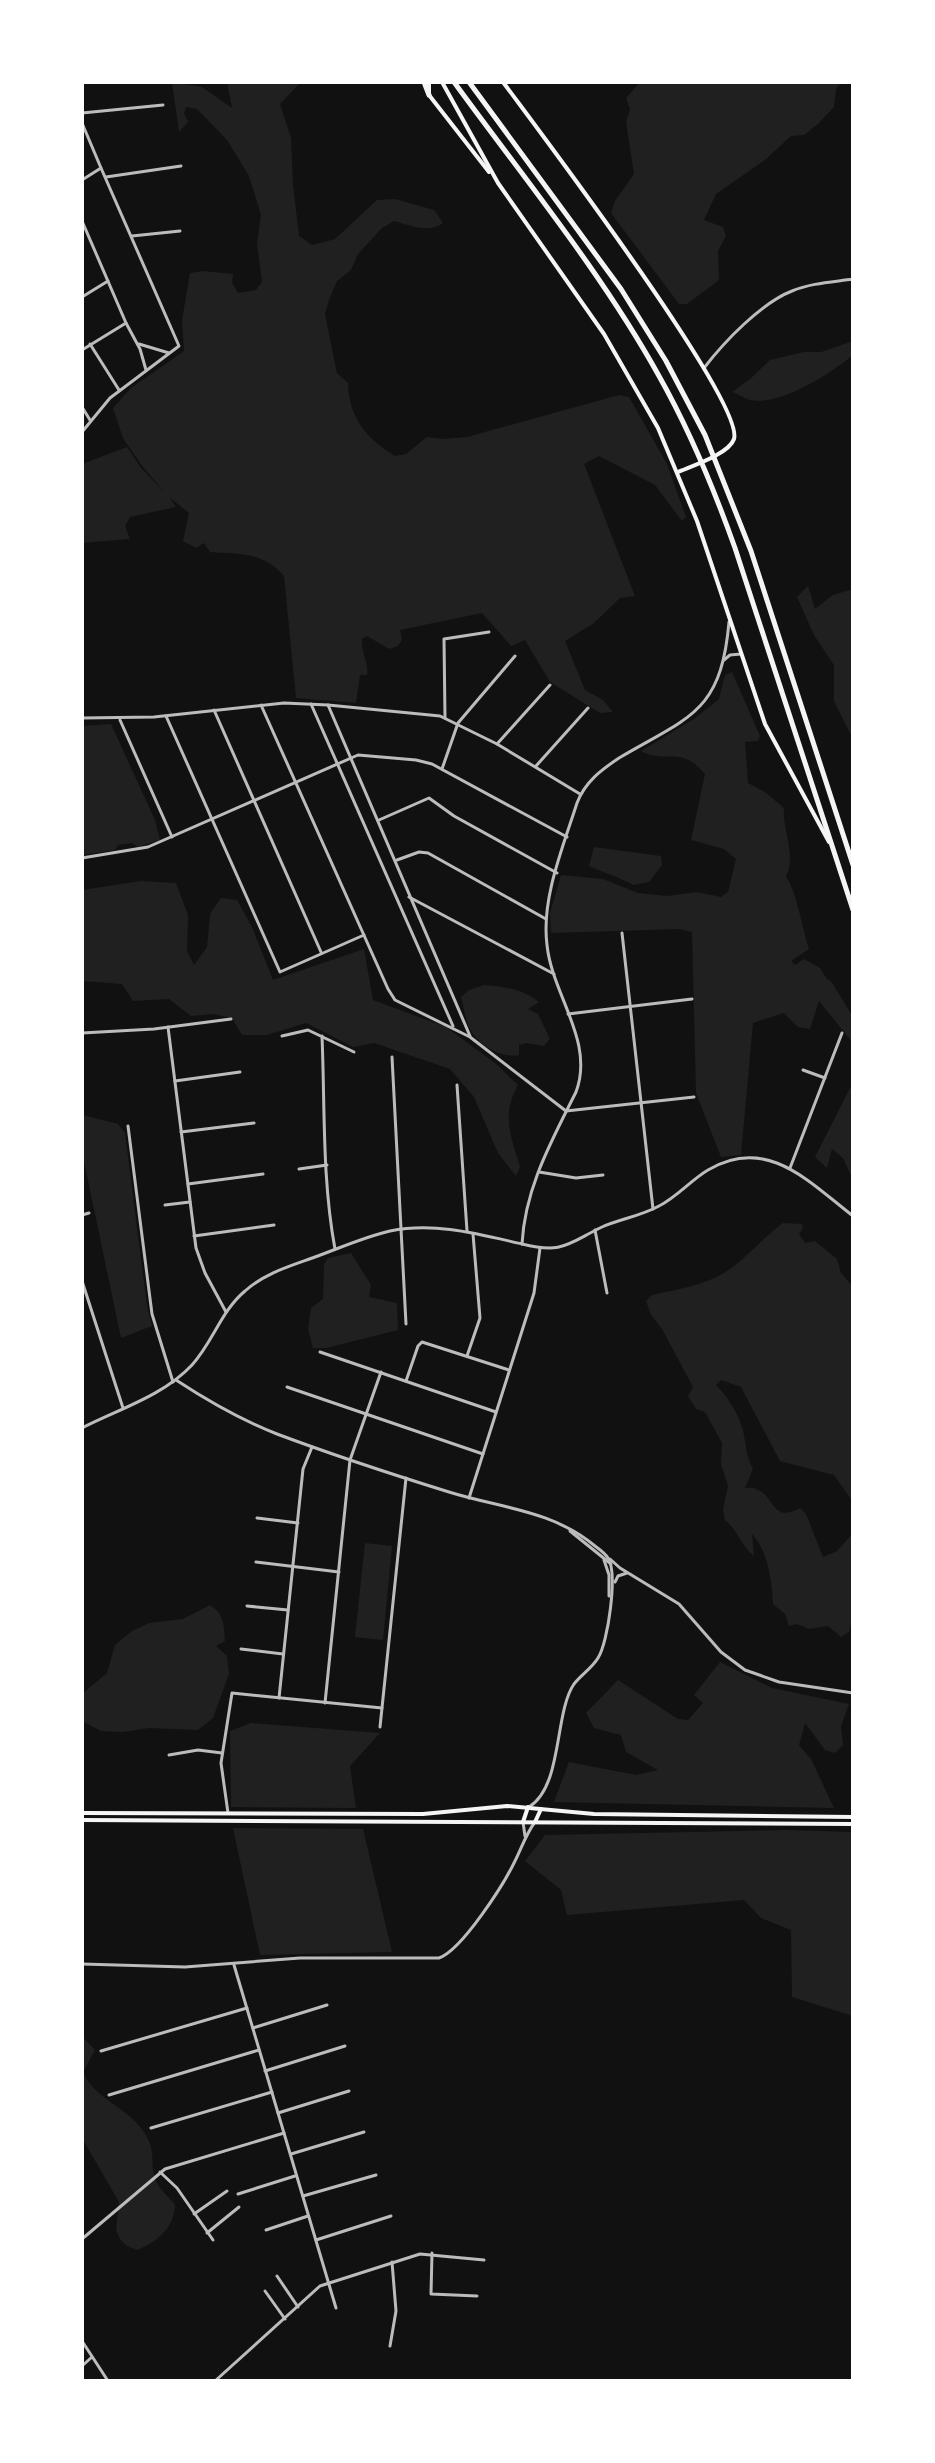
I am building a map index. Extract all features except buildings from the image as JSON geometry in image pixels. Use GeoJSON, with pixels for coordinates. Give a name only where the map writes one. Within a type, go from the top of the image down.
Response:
{"type":"FeatureCollection","features":[{"type":"Feature","properties":{"kind":"highway"},"geometry":{"type":"LineString","coordinates":[[424,82],[429,95]]}},
{"type":"Feature","properties":{"kind":"highway"},"geometry":{"type":"LineString","coordinates":[[454,82],[627,324],[666,388],[704,468],[735,548],[853,910]]}},
{"type":"Feature","properties":{"kind":"highway"},"geometry":{"type":"LineString","coordinates":[[469,82],[629,301],[680,387],[712,450],[751,551],[853,865]]}},
{"type":"Feature","properties":{"kind":"main road"},"geometry":{"type":"LineString","coordinates":[[442,82],[498,183]]}},
{"type":"Feature","properties":{"kind":"main road"},"geometry":{"type":"LineString","coordinates":[[503,82],[661,299],[732,422],[735,437],[726,449],[678,472]]}},
{"type":"Feature","properties":{"kind":"main road"},"geometry":{"type":"LineString","coordinates":[[429,95],[498,183],[614,350],[646,405],[678,472],[771,737],[834,851]]}},
{"type":"Feature","properties":{"kind":"main road"},"geometry":{"type":"LineString","coordinates":[[82,1813],[423,1814],[487,1806],[605,1814],[853,1817]]}},
{"type":"Feature","properties":{"kind":"main road"},"geometry":{"type":"LineString","coordinates":[[523,1822],[528,1807]]}},
{"type":"Feature","properties":{"kind":"main road"},"geometry":{"type":"LineString","coordinates":[[535,1822],[541,1809]]}},
{"type":"Feature","properties":{"kind":"main road"},"geometry":{"type":"LineString","coordinates":[[82,1820],[853,1824]]}},
{"type":"Feature","properties":{"kind":"street"},"geometry":{"type":"LineString","coordinates":[[82,113],[163,105]]}},
{"type":"Feature","properties":{"kind":"street"},"geometry":{"type":"LineString","coordinates":[[82,123],[179,346],[119,390],[82,432]]}},
{"type":"Feature","properties":{"kind":"street"},"geometry":{"type":"LineString","coordinates":[[105,177],[181,166]]}},
{"type":"Feature","properties":{"kind":"street"},"geometry":{"type":"LineString","coordinates":[[82,180],[101,168]]}},
{"type":"Feature","properties":{"kind":"street"},"geometry":{"type":"LineString","coordinates":[[82,221],[146,370]]}},
{"type":"Feature","properties":{"kind":"street"},"geometry":{"type":"LineString","coordinates":[[130,237],[180,231]]}},
{"type":"Feature","properties":{"kind":"street"},"geometry":{"type":"LineString","coordinates":[[82,238],[88,235]]}},
{"type":"Feature","properties":{"kind":"street"},"geometry":{"type":"LineString","coordinates":[[704,369],[733,335],[779,298],[805,287],[853,279]]}},
{"type":"Feature","properties":{"kind":"street"},"geometry":{"type":"LineString","coordinates":[[82,297],[108,281]]}},
{"type":"Feature","properties":{"kind":"street"},"geometry":{"type":"LineString","coordinates":[[82,350],[126,323]]}},
{"type":"Feature","properties":{"kind":"street"},"geometry":{"type":"LineString","coordinates":[[137,343],[151,350],[169,353]]}},
{"type":"Feature","properties":{"kind":"street"},"geometry":{"type":"LineString","coordinates":[[90,344],[119,390]]}},
{"type":"Feature","properties":{"kind":"street"},"geometry":{"type":"LineString","coordinates":[[82,407],[90,420]]}},
{"type":"Feature","properties":{"kind":"street"},"geometry":{"type":"LineString","coordinates":[[522,1244],[525,1208],[578,1085],[581,1061],[578,1042],[546,945],[546,919],[580,794],[604,768],[701,707],[713,691],[724,660],[729,618]]}},
{"type":"Feature","properties":{"kind":"street"},"geometry":{"type":"LineString","coordinates":[[445,718],[444,639],[489,632]]}},
{"type":"Feature","properties":{"kind":"street"},"geometry":{"type":"LineString","coordinates":[[724,660],[730,655],[741,654]]}},
{"type":"Feature","properties":{"kind":"street"},"geometry":{"type":"LineString","coordinates":[[442,769],[458,723],[515,656]]}},
{"type":"Feature","properties":{"kind":"street"},"geometry":{"type":"LineString","coordinates":[[497,744],[550,685]]}},
{"type":"Feature","properties":{"kind":"street"},"geometry":{"type":"LineString","coordinates":[[82,718],[119,719],[261,705],[311,704],[445,718],[497,744],[580,794]]}},
{"type":"Feature","properties":{"kind":"street"},"geometry":{"type":"LineString","coordinates":[[311,704],[454,1028]]}},
{"type":"Feature","properties":{"kind":"street"},"geometry":{"type":"LineString","coordinates":[[261,705],[395,1000],[470,1037],[566,1111],[694,1097]]}},
{"type":"Feature","properties":{"kind":"street"},"geometry":{"type":"LineString","coordinates":[[328,705],[470,1037]]}},
{"type":"Feature","properties":{"kind":"street"},"geometry":{"type":"LineString","coordinates":[[536,766],[588,708]]}},
{"type":"Feature","properties":{"kind":"street"},"geometry":{"type":"LineString","coordinates":[[214,710],[322,953]]}},
{"type":"Feature","properties":{"kind":"street"},"geometry":{"type":"LineString","coordinates":[[166,716],[280,972],[364,935]]}},
{"type":"Feature","properties":{"kind":"street"},"geometry":{"type":"LineString","coordinates":[[119,719],[172,837]]}},
{"type":"Feature","properties":{"kind":"street"},"geometry":{"type":"LineString","coordinates":[[82,858],[135,851],[337,764],[367,755],[416,760],[442,769],[567,837]]}},
{"type":"Feature","properties":{"kind":"street"},"geometry":{"type":"LineString","coordinates":[[379,820],[425,799],[434,800],[454,816],[557,873]]}},
{"type":"Feature","properties":{"kind":"street"},"geometry":{"type":"LineString","coordinates":[[397,861],[419,852],[428,853],[546,919]]}},
{"type":"Feature","properties":{"kind":"street"},"geometry":{"type":"LineString","coordinates":[[398,902],[409,897]]}},
{"type":"Feature","properties":{"kind":"street"},"geometry":{"type":"LineString","coordinates":[[409,897],[554,974]]}},
{"type":"Feature","properties":{"kind":"street"},"geometry":{"type":"LineString","coordinates":[[622,933],[653,1209]]}},
{"type":"Feature","properties":{"kind":"street"},"geometry":{"type":"LineString","coordinates":[[568,1014],[692,999]]}},
{"type":"Feature","properties":{"kind":"street"},"geometry":{"type":"LineString","coordinates":[[82,1033],[231,1019]]}},
{"type":"Feature","properties":{"kind":"street"},"geometry":{"type":"LineString","coordinates":[[168,1027],[194,1236],[200,1264],[226,1312]]}},
{"type":"Feature","properties":{"kind":"street"},"geometry":{"type":"LineString","coordinates":[[282,1036],[304,1029],[354,1052]]}},
{"type":"Feature","properties":{"kind":"street"},"geometry":{"type":"LineString","coordinates":[[790,1168],[842,1033]]}},
{"type":"Feature","properties":{"kind":"street"},"geometry":{"type":"LineString","coordinates":[[322,1036],[326,1201],[335,1249]]}},
{"type":"Feature","properties":{"kind":"street"},"geometry":{"type":"LineString","coordinates":[[392,1057],[406,1324]]}},
{"type":"Feature","properties":{"kind":"street"},"geometry":{"type":"LineString","coordinates":[[803,1070],[825,1078]]}},
{"type":"Feature","properties":{"kind":"street"},"geometry":{"type":"LineString","coordinates":[[175,1081],[240,1072]]}},
{"type":"Feature","properties":{"kind":"street"},"geometry":{"type":"LineString","coordinates":[[457,1085],[467,1231]]}},
{"type":"Feature","properties":{"kind":"street"},"geometry":{"type":"LineString","coordinates":[[181,1132],[254,1123]]}},
{"type":"Feature","properties":{"kind":"street"},"geometry":{"type":"LineString","coordinates":[[128,1126],[152,1314],[174,1381],[229,1413],[312,1447],[469,1498],[535,1513],[568,1528],[627,1573],[679,1604],[721,1652],[745,1670],[779,1682],[853,1693]]}},
{"type":"Feature","properties":{"kind":"street"},"geometry":{"type":"LineString","coordinates":[[82,1428],[174,1381],[198,1357],[226,1312],[246,1290],[266,1276],[375,1235],[401,1229],[439,1228],[473,1232],[540,1248],[562,1248],[595,1230],[653,1209],[709,1170],[731,1160],[754,1157],[790,1168],[853,1216]]}},
{"type":"Feature","properties":{"kind":"street"},"geometry":{"type":"LineString","coordinates":[[299,1169],[327,1165]]}},
{"type":"Feature","properties":{"kind":"street"},"geometry":{"type":"LineString","coordinates":[[538,1172],[570,1178],[603,1175]]}},
{"type":"Feature","properties":{"kind":"street"},"geometry":{"type":"LineString","coordinates":[[188,1184],[263,1174]]}},
{"type":"Feature","properties":{"kind":"street"},"geometry":{"type":"LineString","coordinates":[[165,1205],[190,1202]]}},
{"type":"Feature","properties":{"kind":"street"},"geometry":{"type":"LineString","coordinates":[[82,1215],[89,1213]]}},
{"type":"Feature","properties":{"kind":"street"},"geometry":{"type":"LineString","coordinates":[[194,1236],[274,1225]]}},
{"type":"Feature","properties":{"kind":"street"},"geometry":{"type":"LineString","coordinates":[[595,1230],[607,1293]]}},
{"type":"Feature","properties":{"kind":"street"},"geometry":{"type":"LineString","coordinates":[[467,1356],[480,1318],[473,1232]]}},
{"type":"Feature","properties":{"kind":"street"},"geometry":{"type":"LineString","coordinates":[[469,1498],[536,1287],[540,1248]]}},
{"type":"Feature","properties":{"kind":"street"},"geometry":{"type":"LineString","coordinates":[[82,1281],[123,1408]]}},
{"type":"Feature","properties":{"kind":"street"},"geometry":{"type":"LineString","coordinates":[[406,1381],[422,1342],[509,1370]]}},
{"type":"Feature","properties":{"kind":"street"},"geometry":{"type":"LineString","coordinates":[[320,1352],[496,1412]]}},
{"type":"Feature","properties":{"kind":"street"},"geometry":{"type":"LineString","coordinates":[[325,1703],[350,1460],[381,1372]]}},
{"type":"Feature","properties":{"kind":"street"},"geometry":{"type":"LineString","coordinates":[[287,1387],[483,1454]]}},
{"type":"Feature","properties":{"kind":"street"},"geometry":{"type":"LineString","coordinates":[[279,1698],[303,1469],[312,1447]]}},
{"type":"Feature","properties":{"kind":"street"},"geometry":{"type":"LineString","coordinates":[[380,1727],[406,1478]]}},
{"type":"Feature","properties":{"kind":"street"},"geometry":{"type":"LineString","coordinates":[[257,1518],[298,1523]]}},
{"type":"Feature","properties":{"kind":"street"},"geometry":{"type":"LineString","coordinates":[[606,1558],[620,1568]]}},
{"type":"Feature","properties":{"kind":"street"},"geometry":{"type":"LineString","coordinates":[[606,1558],[610,1599]]}},
{"type":"Feature","properties":{"kind":"street"},"geometry":{"type":"LineString","coordinates":[[256,1562],[339,1572]]}},
{"type":"Feature","properties":{"kind":"street"},"geometry":{"type":"LineString","coordinates":[[610,1563],[613,1585]]}},
{"type":"Feature","properties":{"kind":"street"},"geometry":{"type":"LineString","coordinates":[[541,1809],[539,1799],[555,1758],[569,1693],[602,1649],[613,1585],[618,1576],[627,1573]]}},
{"type":"Feature","properties":{"kind":"street"},"geometry":{"type":"LineString","coordinates":[[247,1606],[288,1610]]}},
{"type":"Feature","properties":{"kind":"street"},"geometry":{"type":"LineString","coordinates":[[241,1649],[283,1654]]}},
{"type":"Feature","properties":{"kind":"street"},"geometry":{"type":"LineString","coordinates":[[228,1813],[221,1772],[232,1693],[382,1708]]}},
{"type":"Feature","properties":{"kind":"street"},"geometry":{"type":"LineString","coordinates":[[169,1755],[198,1750],[222,1753]]}},
{"type":"Feature","properties":{"kind":"street"},"geometry":{"type":"LineString","coordinates":[[528,1807],[539,1799]]}},
{"type":"Feature","properties":{"kind":"street"},"geometry":{"type":"LineString","coordinates":[[523,1822],[525,1836]]}},
{"type":"Feature","properties":{"kind":"street"},"geometry":{"type":"LineString","coordinates":[[82,1964],[158,1968],[300,1958],[423,1960],[445,1956],[460,1943],[509,1872],[525,1836],[535,1822]]}},
{"type":"Feature","properties":{"kind":"street"},"geometry":{"type":"LineString","coordinates":[[234,1965],[336,2308]]}},
{"type":"Feature","properties":{"kind":"street"},"geometry":{"type":"LineString","coordinates":[[253,2028],[327,2005]]}},
{"type":"Feature","properties":{"kind":"street"},"geometry":{"type":"LineString","coordinates":[[101,2051],[247,2008]]}},
{"type":"Feature","properties":{"kind":"street"},"geometry":{"type":"LineString","coordinates":[[265,2071],[345,2046]]}},
{"type":"Feature","properties":{"kind":"street"},"geometry":{"type":"LineString","coordinates":[[109,2095],[259,2050]]}},
{"type":"Feature","properties":{"kind":"street"},"geometry":{"type":"LineString","coordinates":[[278,2113],[349,2091]]}},
{"type":"Feature","properties":{"kind":"street"},"geometry":{"type":"LineString","coordinates":[[151,2128],[272,2092]]}},
{"type":"Feature","properties":{"kind":"street"},"geometry":{"type":"LineString","coordinates":[[291,2154],[364,2132]]}},
{"type":"Feature","properties":{"kind":"street"},"geometry":{"type":"LineString","coordinates":[[82,2239],[160,2172],[284,2133]]}},
{"type":"Feature","properties":{"kind":"street"},"geometry":{"type":"LineString","coordinates":[[160,2172],[172,2182],[213,2240]]}},
{"type":"Feature","properties":{"kind":"street"},"geometry":{"type":"LineString","coordinates":[[238,2194],[297,2175]]}},
{"type":"Feature","properties":{"kind":"street"},"geometry":{"type":"LineString","coordinates":[[303,2197],[376,2175]]}},
{"type":"Feature","properties":{"kind":"street"},"geometry":{"type":"LineString","coordinates":[[194,2214],[227,2191]]}},
{"type":"Feature","properties":{"kind":"street"},"geometry":{"type":"LineString","coordinates":[[207,2233],[239,2207]]}},
{"type":"Feature","properties":{"kind":"street"},"geometry":{"type":"LineString","coordinates":[[266,2230],[309,2216]]}},
{"type":"Feature","properties":{"kind":"street"},"geometry":{"type":"LineString","coordinates":[[316,2240],[391,2216]]}},
{"type":"Feature","properties":{"kind":"street"},"geometry":{"type":"LineString","coordinates":[[215,2381],[315,2289],[392,2261],[432,2253],[484,2260]]}},
{"type":"Feature","properties":{"kind":"street"},"geometry":{"type":"LineString","coordinates":[[432,2253],[431,2294],[477,2296]]}},
{"type":"Feature","properties":{"kind":"street"},"geometry":{"type":"LineString","coordinates":[[390,2346],[396,2311],[392,2261]]}},
{"type":"Feature","properties":{"kind":"street"},"geometry":{"type":"LineString","coordinates":[[277,2276],[298,2307]]}},
{"type":"Feature","properties":{"kind":"street"},"geometry":{"type":"LineString","coordinates":[[265,2291],[285,2319]]}},
{"type":"Feature","properties":{"kind":"street"},"geometry":{"type":"LineString","coordinates":[[82,2341],[108,2381]]}},
{"type":"Feature","properties":{"kind":"street"},"geometry":{"type":"LineString","coordinates":[[82,2366],[92,2357]]}},
{"type":"Feature","properties":{"kind":"shaded area"},"geometry":{"type":"Polygon","coordinates":[[[172,82],[202,87],[232,108],[227,82],[301,82],[280,104],[291,138],[299,236],[312,245],[335,239],[377,200],[395,199],[434,210],[443,223],[425,228],[394,221],[382,228],[358,254],[351,270],[337,281],[325,314],[337,373],[348,383],[356,417],[368,434],[395,456],[406,454],[427,437],[467,437],[619,395],[629,397],[667,464],[686,517],[682,521],[655,485],[599,456],[584,464],[635,596],[620,598],[594,623],[565,641],[585,690],[603,700],[613,712],[600,713],[550,682],[525,640],[511,646],[482,613],[400,630],[402,640],[398,646],[389,649],[367,636],[362,639],[367,675],[360,675],[356,703],[296,698],[284,576],[268,562],[241,554],[210,552],[204,543],[196,548],[183,541],[189,513],[169,497],[176,507],[130,517],[125,526],[130,539],[82,543],[82,464],[127,447],[141,468],[165,493],[123,438],[113,408],[131,388],[184,351],[182,320],[190,273],[233,274],[232,283],[238,293],[256,290],[262,282],[257,244],[261,215],[249,176],[227,140],[197,109],[186,107],[184,113],[188,122],[179,132],[172,82]]]}},
{"type":"Feature","properties":{"kind":"shaded area"},"geometry":{"type":"Polygon","coordinates":[[[640,82],[842,82],[836,89],[834,107],[818,124],[804,135],[791,136],[765,160],[716,194],[704,220],[723,227],[726,236],[718,251],[719,280],[687,304],[679,304],[611,213],[615,201],[634,174],[626,122],[630,109],[626,98],[640,82]]]}},
{"type":"Feature","properties":{"kind":"shaded area"},"geometry":{"type":"Polygon","coordinates":[[[853,341],[853,355],[832,371],[790,393],[762,401],[750,400],[732,392],[770,360],[804,352],[821,352],[853,341]]]}},
{"type":"Feature","properties":{"kind":"shaded area"},"geometry":{"type":"Polygon","coordinates":[[[808,586],[815,609],[833,595],[853,589],[853,739],[834,701],[834,665],[814,635],[797,597],[808,586]]]}},
{"type":"Feature","properties":{"kind":"shaded area"},"geometry":{"type":"Polygon","coordinates":[[[732,672],[760,736],[758,741],[745,742],[748,783],[784,808],[790,851],[786,876],[809,949],[791,961],[795,965],[804,959],[820,968],[831,981],[853,1017],[853,1043],[819,1001],[810,1029],[798,1027],[784,1013],[753,1023],[741,1155],[721,1157],[696,1093],[692,932],[680,929],[551,933],[550,913],[561,875],[603,879],[638,893],[667,896],[697,892],[721,897],[728,892],[736,859],[724,849],[691,840],[705,774],[680,757],[650,755],[641,751],[694,719],[719,699],[725,675],[732,672]]]}},
{"type":"Feature","properties":{"kind":"shaded area"},"geometry":{"type":"Polygon","coordinates":[[[111,724],[155,820],[160,840],[138,847],[132,843],[118,845],[115,850],[82,855],[82,726],[111,724]]]}},
{"type":"Feature","properties":{"kind":"shaded area"},"geometry":{"type":"Polygon","coordinates":[[[594,847],[661,856],[662,865],[649,882],[633,885],[589,866],[594,847]]]}},
{"type":"Feature","properties":{"kind":"shaded area"},"geometry":{"type":"Polygon","coordinates":[[[141,881],[176,883],[188,915],[187,951],[194,965],[207,947],[210,914],[221,898],[237,900],[252,927],[273,980],[364,949],[373,1000],[446,1027],[495,1063],[518,1085],[509,1116],[520,1167],[516,1176],[498,1153],[474,1097],[450,1069],[374,1043],[353,1047],[306,1023],[267,1035],[242,1035],[232,1018],[213,1014],[191,1016],[169,999],[133,1001],[122,984],[82,981],[82,890],[141,881]]]}},
{"type":"Feature","properties":{"kind":"shaded area"},"geometry":{"type":"Polygon","coordinates":[[[484,985],[513,989],[539,1002],[528,1009],[538,1014],[550,1039],[544,1046],[526,1043],[519,1045],[519,1055],[505,1055],[491,1050],[474,1035],[468,1025],[461,997],[469,990],[484,985]]]}},
{"type":"Feature","properties":{"kind":"shaded area"},"geometry":{"type":"Polygon","coordinates":[[[853,1082],[853,1180],[843,1158],[832,1149],[827,1168],[815,1157],[853,1082]]]}},
{"type":"Feature","properties":{"kind":"shaded area"},"geometry":{"type":"Polygon","coordinates":[[[82,1115],[118,1124],[125,1133],[152,1326],[121,1338],[82,1152],[82,1115]]]}},
{"type":"Feature","properties":{"kind":"shaded area"},"geometry":{"type":"Polygon","coordinates":[[[783,1223],[802,1224],[799,1234],[805,1243],[815,1241],[837,1259],[841,1273],[853,1287],[853,1502],[834,1475],[780,1461],[741,1387],[721,1380],[716,1385],[732,1406],[743,1430],[753,1469],[745,1488],[762,1492],[782,1512],[800,1508],[806,1514],[823,1557],[837,1551],[853,1533],[853,1615],[849,1632],[841,1637],[828,1626],[809,1629],[797,1624],[789,1626],[785,1614],[773,1604],[772,1586],[762,1549],[752,1534],[754,1556],[725,1520],[723,1509],[728,1486],[721,1464],[722,1443],[705,1412],[696,1409],[688,1396],[693,1387],[646,1301],[652,1295],[692,1286],[721,1274],[737,1264],[783,1223]]]}},
{"type":"Feature","properties":{"kind":"shaded area"},"geometry":{"type":"Polygon","coordinates":[[[351,1253],[371,1285],[369,1297],[397,1303],[398,1330],[326,1348],[313,1348],[308,1328],[311,1308],[323,1299],[324,1264],[328,1258],[351,1253]]]}},
{"type":"Feature","properties":{"kind":"shaded area"},"geometry":{"type":"Polygon","coordinates":[[[365,1543],[392,1546],[383,1640],[355,1637],[365,1543]]]}},
{"type":"Feature","properties":{"kind":"shaded area"},"geometry":{"type":"Polygon","coordinates":[[[210,1605],[222,1620],[225,1641],[216,1646],[227,1656],[229,1674],[213,1718],[198,1730],[149,1728],[101,1731],[84,1722],[82,1694],[107,1673],[115,1645],[132,1631],[149,1623],[183,1619],[210,1605]]]}},
{"type":"Feature","properties":{"kind":"shaded area"},"geometry":{"type":"Polygon","coordinates":[[[720,1662],[772,1688],[849,1704],[841,1726],[843,1745],[835,1753],[825,1750],[805,1723],[799,1745],[811,1759],[834,1808],[554,1802],[569,1762],[636,1775],[658,1770],[626,1752],[621,1735],[594,1728],[586,1713],[618,1680],[678,1719],[688,1720],[703,1703],[694,1695],[720,1662]]]}},
{"type":"Feature","properties":{"kind":"shaded area"},"geometry":{"type":"Polygon","coordinates":[[[251,1723],[380,1733],[350,1766],[356,1808],[231,1807],[230,1731],[251,1723]]]}},
{"type":"Feature","properties":{"kind":"shaded area"},"geometry":{"type":"Polygon","coordinates":[[[233,1828],[363,1829],[392,1952],[260,1955],[233,1828]]]}},
{"type":"Feature","properties":{"kind":"shaded area"},"geometry":{"type":"Polygon","coordinates":[[[787,1830],[853,1832],[853,2016],[792,1997],[791,1930],[761,1918],[744,1900],[567,1915],[561,1890],[525,1861],[545,1835],[787,1830]]]}},
{"type":"Feature","properties":{"kind":"shaded area"},"geometry":{"type":"Polygon","coordinates":[[[82,2036],[95,2050],[83,2072],[101,2095],[141,2128],[152,2150],[156,2181],[175,2205],[171,2221],[163,2233],[137,2250],[120,2239],[116,2230],[119,2202],[82,2138],[82,2036]]]}}]}
